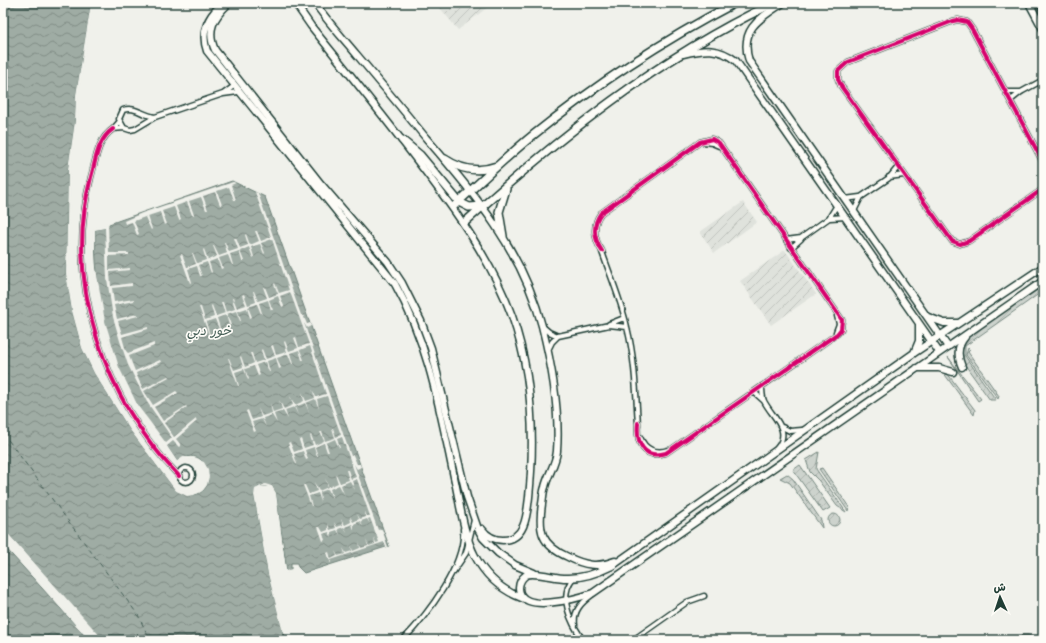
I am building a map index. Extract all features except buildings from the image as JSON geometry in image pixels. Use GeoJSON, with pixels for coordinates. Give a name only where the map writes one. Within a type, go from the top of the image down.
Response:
{"type":"FeatureCollection","features":[{"type":"Feature","properties":{"kind":"main road"},"geometry":{"type":"LineString","coordinates":[[223,3],[209,18],[205,28],[204,40],[210,56],[316,188],[382,266],[399,291],[418,330],[429,363],[461,510],[476,557],[488,576],[504,589],[525,599],[544,603],[568,601],[583,596],[601,587],[1043,281]]}},
{"type":"Feature","properties":{"kind":"main road"},"geometry":{"type":"LineString","coordinates":[[229,3],[214,19],[211,38],[218,56],[326,190],[388,262],[406,290],[432,348],[467,497],[474,519],[483,538],[498,553],[515,565],[535,574],[557,578],[574,578],[602,571],[624,558],[914,353],[963,322],[1043,267]]}},
{"type":"Feature","properties":{"kind":"main road"},"geometry":{"type":"LineString","coordinates":[[292,3],[302,13]]}},
{"type":"Feature","properties":{"kind":"main road"},"geometry":{"type":"LineString","coordinates":[[295,3],[402,140],[420,155],[456,204],[464,223],[504,296],[518,336],[528,390],[532,448],[526,517],[518,534],[507,540],[494,539],[483,531],[474,519]]}},
{"type":"Feature","properties":{"kind":"main road"},"geometry":{"type":"LineString","coordinates":[[315,3],[483,206],[503,236],[528,284],[542,325],[548,350],[554,394],[557,452],[554,464],[544,487],[539,520],[541,532],[546,542],[555,550],[583,564],[602,565],[624,558]]}},
{"type":"Feature","properties":{"kind":"main road"},"geometry":{"type":"LineString","coordinates":[[456,204],[533,135],[601,85],[668,42],[735,3]]}},
{"type":"Feature","properties":{"kind":"main road"},"geometry":{"type":"LineString","coordinates":[[464,223],[557,144],[618,97],[661,67],[720,30],[774,3]]}},
{"type":"Feature","properties":{"kind":"main road"},"geometry":{"type":"LineString","coordinates":[[783,3],[759,19],[750,32],[746,46],[749,61],[948,347]]}},
{"type":"Feature","properties":{"kind":"main road"},"geometry":{"type":"LineString","coordinates":[[1029,3],[1043,29]]}},
{"type":"Feature","properties":{"kind":"main road"},"geometry":{"type":"LineString","coordinates":[[1040,3],[1043,8]]}},
{"type":"Feature","properties":{"kind":"main road"},"geometry":{"type":"LineString","coordinates":[[683,54],[698,50],[712,50],[725,54],[736,62],[939,352]]}},
{"type":"Feature","properties":{"kind":"main road"},"geometry":{"type":"LineString","coordinates":[[234,86],[246,89]]}},
{"type":"Feature","properties":{"kind":"main road"},"geometry":{"type":"LineString","coordinates":[[445,159],[457,166],[471,170],[485,169],[499,165]]}},
{"type":"Feature","properties":{"kind":"main road"},"geometry":{"type":"LineString","coordinates":[[503,236],[499,212],[503,195],[509,184]]}},
{"type":"Feature","properties":{"kind":"main road"},"geometry":{"type":"LineString","coordinates":[[456,204],[469,207],[483,206]]}},
{"type":"Feature","properties":{"kind":"main road"},"geometry":{"type":"LineString","coordinates":[[927,316],[944,323],[963,322]]}},
{"type":"Feature","properties":{"kind":"main road"},"geometry":{"type":"LineString","coordinates":[[914,353],[919,341],[919,322]]}},
{"type":"Feature","properties":{"kind":"main road"},"geometry":{"type":"LineString","coordinates":[[962,367],[958,352],[964,338],[969,333]]}},
{"type":"Feature","properties":{"kind":"main road"},"geometry":{"type":"LineString","coordinates":[[915,369],[931,367],[953,372]]}},
{"type":"Feature","properties":{"kind":"main road"},"geometry":{"type":"LineString","coordinates":[[525,599],[519,592],[520,582],[526,575],[535,574]]}},
{"type":"Feature","properties":{"kind":"street"},"geometry":{"type":"LineString","coordinates":[[1043,162],[970,25],[962,20],[953,21],[918,34],[844,64],[838,71],[839,83],[948,239],[960,244],[969,241],[1043,188]]}},
{"type":"Feature","properties":{"kind":"street"},"geometry":{"type":"LineString","coordinates":[[1010,100],[1043,80]]}},
{"type":"Feature","properties":{"kind":"street"},"geometry":{"type":"LineString","coordinates":[[223,94],[234,86]]}},
{"type":"Feature","properties":{"kind":"street"},"geometry":{"type":"LineString","coordinates":[[112,129],[136,129],[155,117],[223,94],[238,92]]}},
{"type":"Feature","properties":{"kind":"street"},"geometry":{"type":"LineString","coordinates":[[1007,92],[1021,92]]}},
{"type":"Feature","properties":{"kind":"street"},"geometry":{"type":"LineString","coordinates":[[124,128],[120,121],[120,115],[123,110],[128,108],[134,108],[148,116],[155,117]]}},
{"type":"Feature","properties":{"kind":"street"},"geometry":{"type":"LineString","coordinates":[[120,121],[101,141],[86,202],[83,253],[85,280],[91,318],[105,361],[136,423],[181,480],[185,482],[193,477],[193,473],[190,469],[171,466]]}},
{"type":"Feature","properties":{"kind":"street"},"geometry":{"type":"LineString","coordinates":[[704,139],[712,139],[717,142],[786,240],[835,310],[839,319],[839,326],[832,337],[666,454],[657,455],[648,452],[639,443],[637,434],[638,423],[635,371],[627,327],[613,277],[598,237],[597,228],[600,219],[608,208],[704,139]]}},
{"type":"Feature","properties":{"kind":"street"},"geometry":{"type":"LineString","coordinates":[[845,199],[861,197],[889,178],[898,167]]}},
{"type":"Feature","properties":{"kind":"street"},"geometry":{"type":"LineString","coordinates":[[889,178],[904,175]]}},
{"type":"Feature","properties":{"kind":"street"},"geometry":{"type":"LineString","coordinates":[[854,211],[861,197]]}},
{"type":"Feature","properties":{"kind":"street"},"geometry":{"type":"LineString","coordinates":[[791,248],[801,238],[829,218],[837,205]]}},
{"type":"Feature","properties":{"kind":"street"},"geometry":{"type":"LineString","coordinates":[[829,218],[846,218]]}},
{"type":"Feature","properties":{"kind":"street"},"geometry":{"type":"LineString","coordinates":[[786,240],[801,238]]}},
{"type":"Feature","properties":{"kind":"street"},"geometry":{"type":"LineString","coordinates":[[548,350],[552,342],[558,336],[609,325],[624,318]]}},
{"type":"Feature","properties":{"kind":"street"},"geometry":{"type":"LineString","coordinates":[[542,325],[549,332],[558,336]]}},
{"type":"Feature","properties":{"kind":"street"},"geometry":{"type":"LineString","coordinates":[[609,325],[627,327]]}},
{"type":"Feature","properties":{"kind":"street"},"geometry":{"type":"LineString","coordinates":[[762,386],[764,402]]}},
{"type":"Feature","properties":{"kind":"street"},"geometry":{"type":"LineString","coordinates":[[754,392],[764,402],[782,427],[790,431],[800,431],[824,418]]}},
{"type":"Feature","properties":{"kind":"street"},"geometry":{"type":"LineString","coordinates":[[764,460],[780,444],[783,436],[782,427]]}},
{"type":"Feature","properties":{"kind":"street"},"geometry":{"type":"LineString","coordinates":[[179,476],[182,468]]}},
{"type":"Feature","properties":{"kind":"street"},"geometry":{"type":"LineString","coordinates":[[448,579],[462,547],[463,532],[461,510]]}},
{"type":"Feature","properties":{"kind":"street"},"geometry":{"type":"LineString","coordinates":[[403,640],[428,610],[464,557],[470,542],[474,519]]}},
{"type":"Feature","properties":{"kind":"street"},"geometry":{"type":"LineString","coordinates":[[574,578],[569,588],[568,601],[570,619],[583,640]]}},
{"type":"Feature","properties":{"kind":"street"},"geometry":{"type":"LineString","coordinates":[[576,630],[574,617],[580,606],[601,587]]}},
{"type":"Feature","properties":{"kind":"street"},"geometry":{"type":"LineString","coordinates":[[633,640],[687,602],[704,596]]}},
{"type":"Feature","properties":{"kind":"shaded area"},"geometry":{"type":"Polygon","coordinates":[[[436,3],[493,3],[458,30],[436,3]]]}},
{"type":"Feature","properties":{"kind":"shaded area"},"geometry":{"type":"Polygon","coordinates":[[[743,202],[757,222],[714,253],[700,232],[743,202]]]}},
{"type":"Feature","properties":{"kind":"shaded area"},"geometry":{"type":"Polygon","coordinates":[[[785,250],[816,294],[771,325],[740,281],[785,250]]]}},
{"type":"Feature","properties":{"kind":"shaded area"},"geometry":{"type":"Polygon","coordinates":[[[1043,284],[1043,291],[965,346],[965,356],[996,400],[990,400],[963,362],[962,345],[969,335],[1043,284]]]}},
{"type":"Feature","properties":{"kind":"shaded area"},"geometry":{"type":"Polygon","coordinates":[[[968,348],[970,350],[968,352],[999,396],[998,399],[966,355],[968,348]]]}},
{"type":"Feature","properties":{"kind":"shaded area"},"geometry":{"type":"Polygon","coordinates":[[[948,357],[981,399],[978,401],[948,357]]]}},
{"type":"Feature","properties":{"kind":"shaded area"},"geometry":{"type":"Polygon","coordinates":[[[943,372],[947,373],[975,410],[974,415],[943,372]]]}},
{"type":"Feature","properties":{"kind":"shaded area"},"geometry":{"type":"Polygon","coordinates":[[[819,452],[816,469],[846,512],[837,506],[819,481],[810,472],[806,460],[819,452]]]}},
{"type":"Feature","properties":{"kind":"shaded area"},"geometry":{"type":"Polygon","coordinates":[[[800,465],[830,508],[823,512],[793,470],[800,465]]]}},
{"type":"Feature","properties":{"kind":"shaded area"},"geometry":{"type":"Polygon","coordinates":[[[822,468],[849,507],[848,511],[819,469],[822,468]]]}},
{"type":"Feature","properties":{"kind":"shaded area"},"geometry":{"type":"Polygon","coordinates":[[[787,474],[793,479],[821,520],[822,528],[790,483],[780,478],[787,474]]]}},
{"type":"Feature","properties":{"kind":"shaded area"},"geometry":{"type":"Polygon","coordinates":[[[836,514],[839,515],[839,525],[832,526],[829,525],[828,518],[829,515],[836,514]]]}},
{"type":"Feature","properties":{"kind":"water","name":"خور دبي"},"geometry":{"type":"Polygon","coordinates":[[[3,3],[91,3],[76,95],[75,121],[68,169],[66,273],[72,311],[82,348],[94,373],[130,430],[176,491],[191,495],[201,492],[207,485],[208,475],[206,466],[199,459],[190,456],[177,461],[138,406],[127,386],[110,343],[104,321],[97,276],[95,230],[109,227],[109,224],[232,181],[265,197],[389,546],[304,573],[298,567],[297,563],[291,563],[291,569],[287,572],[276,493],[272,486],[259,486],[254,495],[268,574],[285,640],[103,640],[3,528],[3,3]]]}},
{"type":"Feature","properties":{"kind":"water"},"geometry":{"type":"Polygon","coordinates":[[[3,545],[89,640],[3,640],[3,545]]]}},
{"type":"Feature","properties":{"kind":"water"},"geometry":{"type":"Polygon","coordinates":[[[1022,635],[1028,635],[1036,638],[1036,640],[1015,640],[1022,635]]]}},
{"type":"Feature","properties":{"kind":"pier"},"geometry":{"type":"Polygon","coordinates":[[[91,3],[93,3],[78,95],[77,121],[70,169],[68,273],[74,310],[83,347],[96,372],[131,429],[177,489],[187,494],[201,490],[207,477],[203,464],[192,459],[176,463],[136,407],[117,368],[103,322],[93,263],[93,229],[107,225],[108,222],[109,253],[129,253],[129,255],[109,256],[109,270],[130,268],[130,270],[110,272],[111,286],[132,283],[132,286],[112,288],[114,302],[134,299],[134,301],[114,305],[117,319],[137,314],[138,316],[118,321],[122,334],[148,327],[148,329],[122,337],[126,351],[128,353],[154,343],[154,346],[129,356],[135,371],[160,360],[161,362],[136,373],[137,376],[143,389],[168,376],[169,377],[144,391],[153,405],[176,391],[178,393],[154,407],[163,421],[186,406],[187,407],[164,423],[174,437],[196,419],[197,421],[176,439],[181,445],[179,447],[173,441],[167,446],[177,461],[183,457],[192,457],[204,462],[208,469],[209,477],[207,485],[202,491],[194,495],[187,496],[176,491],[130,430],[94,373],[82,348],[72,311],[66,274],[68,169],[75,121],[76,95],[91,3]],[[105,228],[95,230],[95,263],[105,321],[119,367],[138,406],[166,443],[172,438],[147,402],[128,365],[113,317],[107,279],[105,228]]]}},
{"type":"Feature","properties":{"kind":"pier"},"geometry":{"type":"Polygon","coordinates":[[[233,182],[236,183],[231,185],[236,200],[234,200],[229,187],[217,191],[222,205],[220,205],[215,192],[203,196],[208,210],[206,210],[201,197],[189,201],[194,215],[192,215],[187,202],[176,206],[181,219],[179,220],[174,207],[162,211],[167,224],[164,225],[160,212],[148,216],[151,230],[145,217],[134,221],[139,234],[137,235],[132,222],[125,224],[124,221],[142,213],[233,182]]]}},
{"type":"Feature","properties":{"kind":"pier"},"geometry":{"type":"Polygon","coordinates":[[[255,192],[258,193],[301,315],[303,315],[307,324],[310,323],[311,326],[307,328],[304,323],[351,456],[353,455],[357,464],[360,464],[361,467],[357,469],[354,464],[378,530],[382,529],[388,547],[386,547],[384,542],[331,560],[331,564],[327,553],[329,552],[331,559],[337,556],[335,551],[338,556],[345,554],[343,548],[346,553],[352,551],[351,545],[353,551],[360,548],[359,542],[361,548],[368,546],[366,540],[369,546],[375,544],[374,537],[376,543],[379,542],[370,518],[368,519],[370,524],[367,519],[361,521],[363,527],[360,521],[354,524],[354,530],[352,524],[345,527],[347,532],[344,527],[338,529],[340,535],[337,530],[331,532],[332,538],[329,532],[323,534],[325,540],[323,541],[318,527],[320,527],[323,532],[328,530],[328,524],[330,530],[336,528],[334,522],[337,527],[343,525],[341,519],[345,525],[351,522],[350,516],[353,522],[359,519],[357,514],[360,519],[366,517],[364,511],[367,516],[370,516],[357,479],[352,481],[355,490],[350,481],[341,485],[344,494],[339,485],[330,489],[333,498],[328,489],[320,492],[321,502],[318,493],[309,496],[312,506],[303,485],[305,485],[309,494],[317,491],[314,482],[319,491],[328,487],[325,478],[329,487],[338,483],[335,474],[340,483],[349,480],[346,470],[348,470],[351,479],[356,477],[342,437],[337,439],[340,448],[335,439],[326,443],[329,452],[327,452],[324,443],[315,447],[318,456],[314,447],[305,450],[308,459],[306,460],[303,451],[294,454],[297,464],[288,443],[290,442],[294,452],[302,449],[299,440],[301,439],[304,448],[313,445],[311,435],[315,445],[324,441],[320,432],[322,432],[325,441],[335,438],[332,428],[336,437],[341,435],[327,396],[317,399],[319,409],[315,399],[306,403],[309,412],[305,403],[295,407],[298,415],[294,407],[285,410],[288,419],[283,411],[274,414],[277,423],[272,415],[263,418],[266,427],[262,419],[252,422],[256,431],[254,432],[246,411],[248,410],[252,420],[261,417],[258,408],[262,416],[272,413],[270,403],[273,412],[282,409],[279,400],[284,409],[293,405],[290,396],[295,405],[304,401],[302,392],[306,401],[315,398],[312,389],[316,397],[326,394],[310,346],[300,350],[304,360],[302,360],[299,350],[290,353],[293,364],[288,354],[277,358],[281,368],[279,369],[276,358],[267,361],[270,372],[265,362],[256,365],[260,375],[258,376],[254,366],[245,369],[249,379],[248,380],[244,369],[235,372],[239,386],[228,358],[234,370],[243,367],[241,356],[245,367],[254,363],[250,353],[252,353],[255,363],[264,360],[262,349],[266,359],[275,356],[271,346],[273,345],[276,355],[287,352],[285,341],[289,351],[298,348],[294,338],[296,337],[299,347],[309,344],[290,292],[280,296],[284,306],[282,307],[278,296],[269,300],[273,310],[271,310],[268,300],[259,303],[261,314],[257,304],[248,307],[252,317],[250,318],[247,308],[238,311],[241,321],[236,311],[227,314],[231,325],[229,325],[226,315],[217,318],[219,329],[215,319],[206,322],[210,335],[199,307],[201,307],[205,320],[214,317],[212,305],[216,316],[225,313],[221,302],[223,302],[226,312],[235,309],[232,298],[237,308],[246,305],[242,295],[244,294],[248,305],[256,302],[253,291],[258,301],[267,298],[263,287],[265,287],[269,297],[278,294],[274,284],[275,283],[279,293],[289,290],[272,239],[261,243],[265,253],[264,254],[260,244],[251,247],[253,258],[249,247],[240,251],[244,261],[242,261],[239,251],[230,254],[233,265],[228,255],[219,258],[223,268],[221,269],[217,259],[209,262],[211,273],[207,262],[198,265],[202,276],[200,276],[197,266],[188,269],[192,282],[190,283],[180,255],[182,254],[187,267],[196,264],[192,253],[197,263],[206,260],[204,249],[208,260],[217,256],[213,246],[219,256],[227,253],[224,242],[229,252],[238,249],[234,238],[236,238],[240,248],[248,245],[246,234],[250,245],[259,241],[255,231],[257,231],[261,241],[271,237],[255,192]]]}},
{"type":"Feature","properties":{"kind":"pier"},"geometry":{"type":"Polygon","coordinates":[[[265,484],[272,486],[276,493],[286,571],[291,569],[290,573],[284,572],[275,494],[271,488],[265,486],[260,487],[256,495],[270,574],[286,640],[268,574],[254,495],[255,489],[265,484]]]}},
{"type":"Feature","properties":{"kind":"pier"},"geometry":{"type":"Polygon","coordinates":[[[3,528],[103,640],[101,640],[3,531],[3,528]]]}},
{"type":"Feature","properties":{"kind":"pier"},"geometry":{"type":"Polygon","coordinates":[[[3,543],[33,575],[91,640],[89,640],[3,543]]]}},
{"type":"Feature","properties":{"kind":"ferry route"},"geometry":{"type":"LineString","coordinates":[[3,433],[138,615],[150,640]]}},
{"type":"Feature","properties":{"kind":"cycle path"},"geometry":{"type":"LineString","coordinates":[[1043,162],[967,22],[958,20],[953,21],[848,62],[838,71],[838,79],[841,86],[952,241],[960,244],[969,241],[1043,189]]}},
{"type":"Feature","properties":{"kind":"cycle path"},"geometry":{"type":"LineString","coordinates":[[113,129],[104,139],[98,151],[91,177],[84,217],[83,258],[87,298],[97,338],[111,376],[130,412],[153,446],[179,476]]}},
{"type":"Feature","properties":{"kind":"cycle path"},"geometry":{"type":"LineString","coordinates":[[602,251],[597,242],[595,232],[596,222],[601,213],[700,142],[712,139],[719,143],[842,320],[841,329],[837,334],[666,453],[652,454],[643,448],[638,437],[638,423]]}}]}
